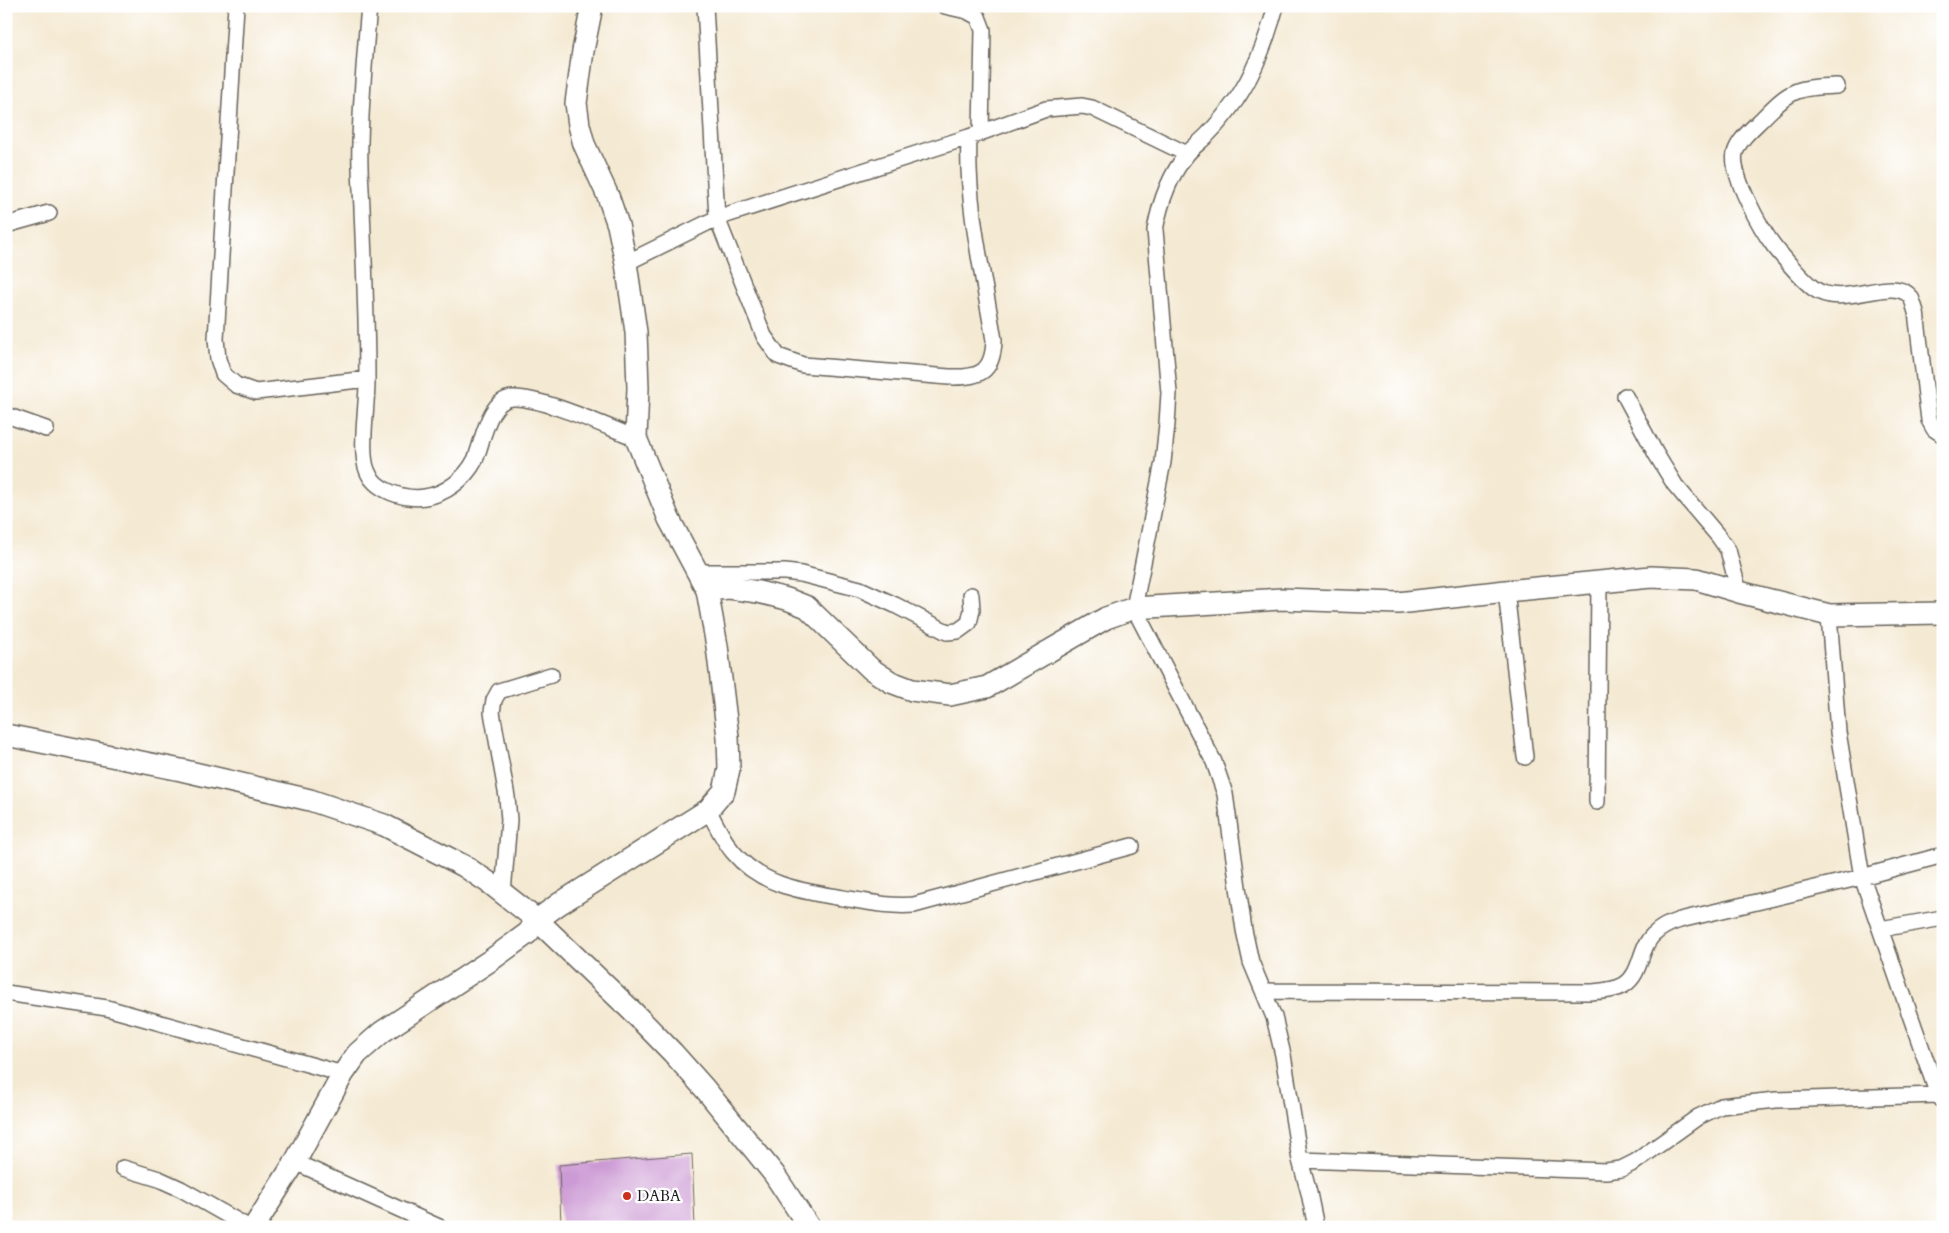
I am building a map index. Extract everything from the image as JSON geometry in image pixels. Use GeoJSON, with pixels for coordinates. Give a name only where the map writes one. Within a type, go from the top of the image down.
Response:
{"type":"FeatureCollection","features":[{"type":"Feature","properties":{"kind":"street"},"geometry":{"type":"LineString","coordinates":[[236,6],[216,329],[218,359],[223,374],[236,385],[256,392],[368,379]]}},
{"type":"Feature","properties":{"kind":"street"},"geometry":{"type":"LineString","coordinates":[[369,6],[363,74],[360,145],[368,379],[364,458],[367,471],[374,481],[386,490],[413,498],[440,493],[466,473],[475,459],[489,419],[500,403],[510,398],[524,398],[557,408],[636,438]]}},
{"type":"Feature","properties":{"kind":"street"},"geometry":{"type":"LineString","coordinates":[[254,1227],[294,1162],[343,1074],[357,1054],[382,1032],[506,950],[528,933],[537,920],[708,810],[724,791],[729,769],[728,738],[717,646],[702,581],[668,519],[636,438],[638,388],[636,332],[626,263],[618,225],[608,196],[584,144],[579,125],[576,103],[583,51],[592,6]]}},
{"type":"Feature","properties":{"kind":"street"},"geometry":{"type":"LineString","coordinates":[[705,6],[717,218],[764,336],[778,356],[803,365],[969,377],[981,374],[989,365],[994,353],[994,340],[971,198],[968,162],[975,135],[983,30],[978,17],[967,11],[945,6]]}},
{"type":"Feature","properties":{"kind":"street"},"geometry":{"type":"LineString","coordinates":[[1276,6],[1269,32],[1253,70],[1236,100],[1210,133],[1188,154],[1169,183],[1159,209],[1155,230],[1169,393],[1168,424],[1163,462],[1134,608],[1214,762],[1225,794],[1244,930],[1251,962],[1274,1017],[1284,1055],[1300,1160],[1316,1227]]}},
{"type":"Feature","properties":{"kind":"street"},"geometry":{"type":"LineString","coordinates":[[1837,86],[1804,88],[1780,101],[1738,144],[1734,155],[1734,167],[1762,228],[1775,247],[1814,288],[1828,295],[1843,296],[1885,289],[1901,290],[1910,296],[1916,312],[1929,420],[1934,429],[1943,435]]}},
{"type":"Feature","properties":{"kind":"street"},"geometry":{"type":"LineString","coordinates":[[626,263],[717,218],[975,135],[1046,109],[1082,106],[1092,108],[1188,154]]}},
{"type":"Feature","properties":{"kind":"street"},"geometry":{"type":"LineString","coordinates":[[6,225],[49,213]]}},
{"type":"Feature","properties":{"kind":"street"},"geometry":{"type":"LineString","coordinates":[[1625,396],[1675,485],[1728,550],[1739,592]]}},
{"type":"Feature","properties":{"kind":"street"},"geometry":{"type":"LineString","coordinates":[[6,415],[46,429]]}},
{"type":"Feature","properties":{"kind":"street"},"geometry":{"type":"LineString","coordinates":[[702,581],[786,572],[801,574],[860,589],[946,632],[958,631],[969,623],[972,610],[971,595]]}},
{"type":"Feature","properties":{"kind":"street"},"geometry":{"type":"LineString","coordinates":[[702,581],[787,599],[807,607],[871,669],[890,682],[912,690],[950,694],[987,687],[1106,618],[1134,608],[1281,599],[1398,603],[1651,577],[1674,577],[1696,579],[1829,615],[1943,612]]}},
{"type":"Feature","properties":{"kind":"street"},"geometry":{"type":"LineString","coordinates":[[1597,802],[1599,582]]}},
{"type":"Feature","properties":{"kind":"street"},"geometry":{"type":"LineString","coordinates":[[1506,591],[1525,757]]}},
{"type":"Feature","properties":{"kind":"street"},"geometry":{"type":"LineString","coordinates":[[1300,1160],[1606,1171],[1620,1169],[1636,1162],[1698,1117],[1721,1106],[1776,1100],[1940,1098],[1862,877],[1838,732],[1829,615]]}},
{"type":"Feature","properties":{"kind":"street"},"geometry":{"type":"LineString","coordinates":[[503,894],[508,820],[507,797],[492,712],[494,700],[499,691],[551,675]]}},
{"type":"Feature","properties":{"kind":"street"},"geometry":{"type":"LineString","coordinates":[[6,735],[107,754],[226,780],[310,800],[346,811],[384,825],[438,852],[491,884],[537,920],[632,1011],[693,1075],[774,1174],[810,1227]]}},
{"type":"Feature","properties":{"kind":"street"},"geometry":{"type":"LineString","coordinates":[[708,810],[733,852],[753,871],[772,882],[793,889],[899,906],[946,897],[1132,846]]}},
{"type":"Feature","properties":{"kind":"street"},"geometry":{"type":"LineString","coordinates":[[1263,991],[1590,992],[1611,990],[1623,986],[1632,978],[1652,936],[1665,925],[1862,877],[1943,855]]}},
{"type":"Feature","properties":{"kind":"street"},"geometry":{"type":"LineString","coordinates":[[1880,929],[1943,918]]}},
{"type":"Feature","properties":{"kind":"street"},"geometry":{"type":"LineString","coordinates":[[6,993],[107,1008],[343,1074]]}},
{"type":"Feature","properties":{"kind":"street"},"geometry":{"type":"LineString","coordinates":[[294,1162],[439,1227]]}},
{"type":"Feature","properties":{"kind":"street"},"geometry":{"type":"LineString","coordinates":[[123,1168],[159,1179],[181,1189],[248,1227]]}},
{"type":"Feature","properties":{"kind":"building","name":"DABA"},"geometry":{"type":"Polygon","coordinates":[[[692,1154],[695,1227],[561,1227],[559,1165],[692,1154]]]}},
{"type":"Feature","properties":{"kind":"place","name":"DABA"},"geometry":{"type":"Point","coordinates":[627,1196]}}]}
